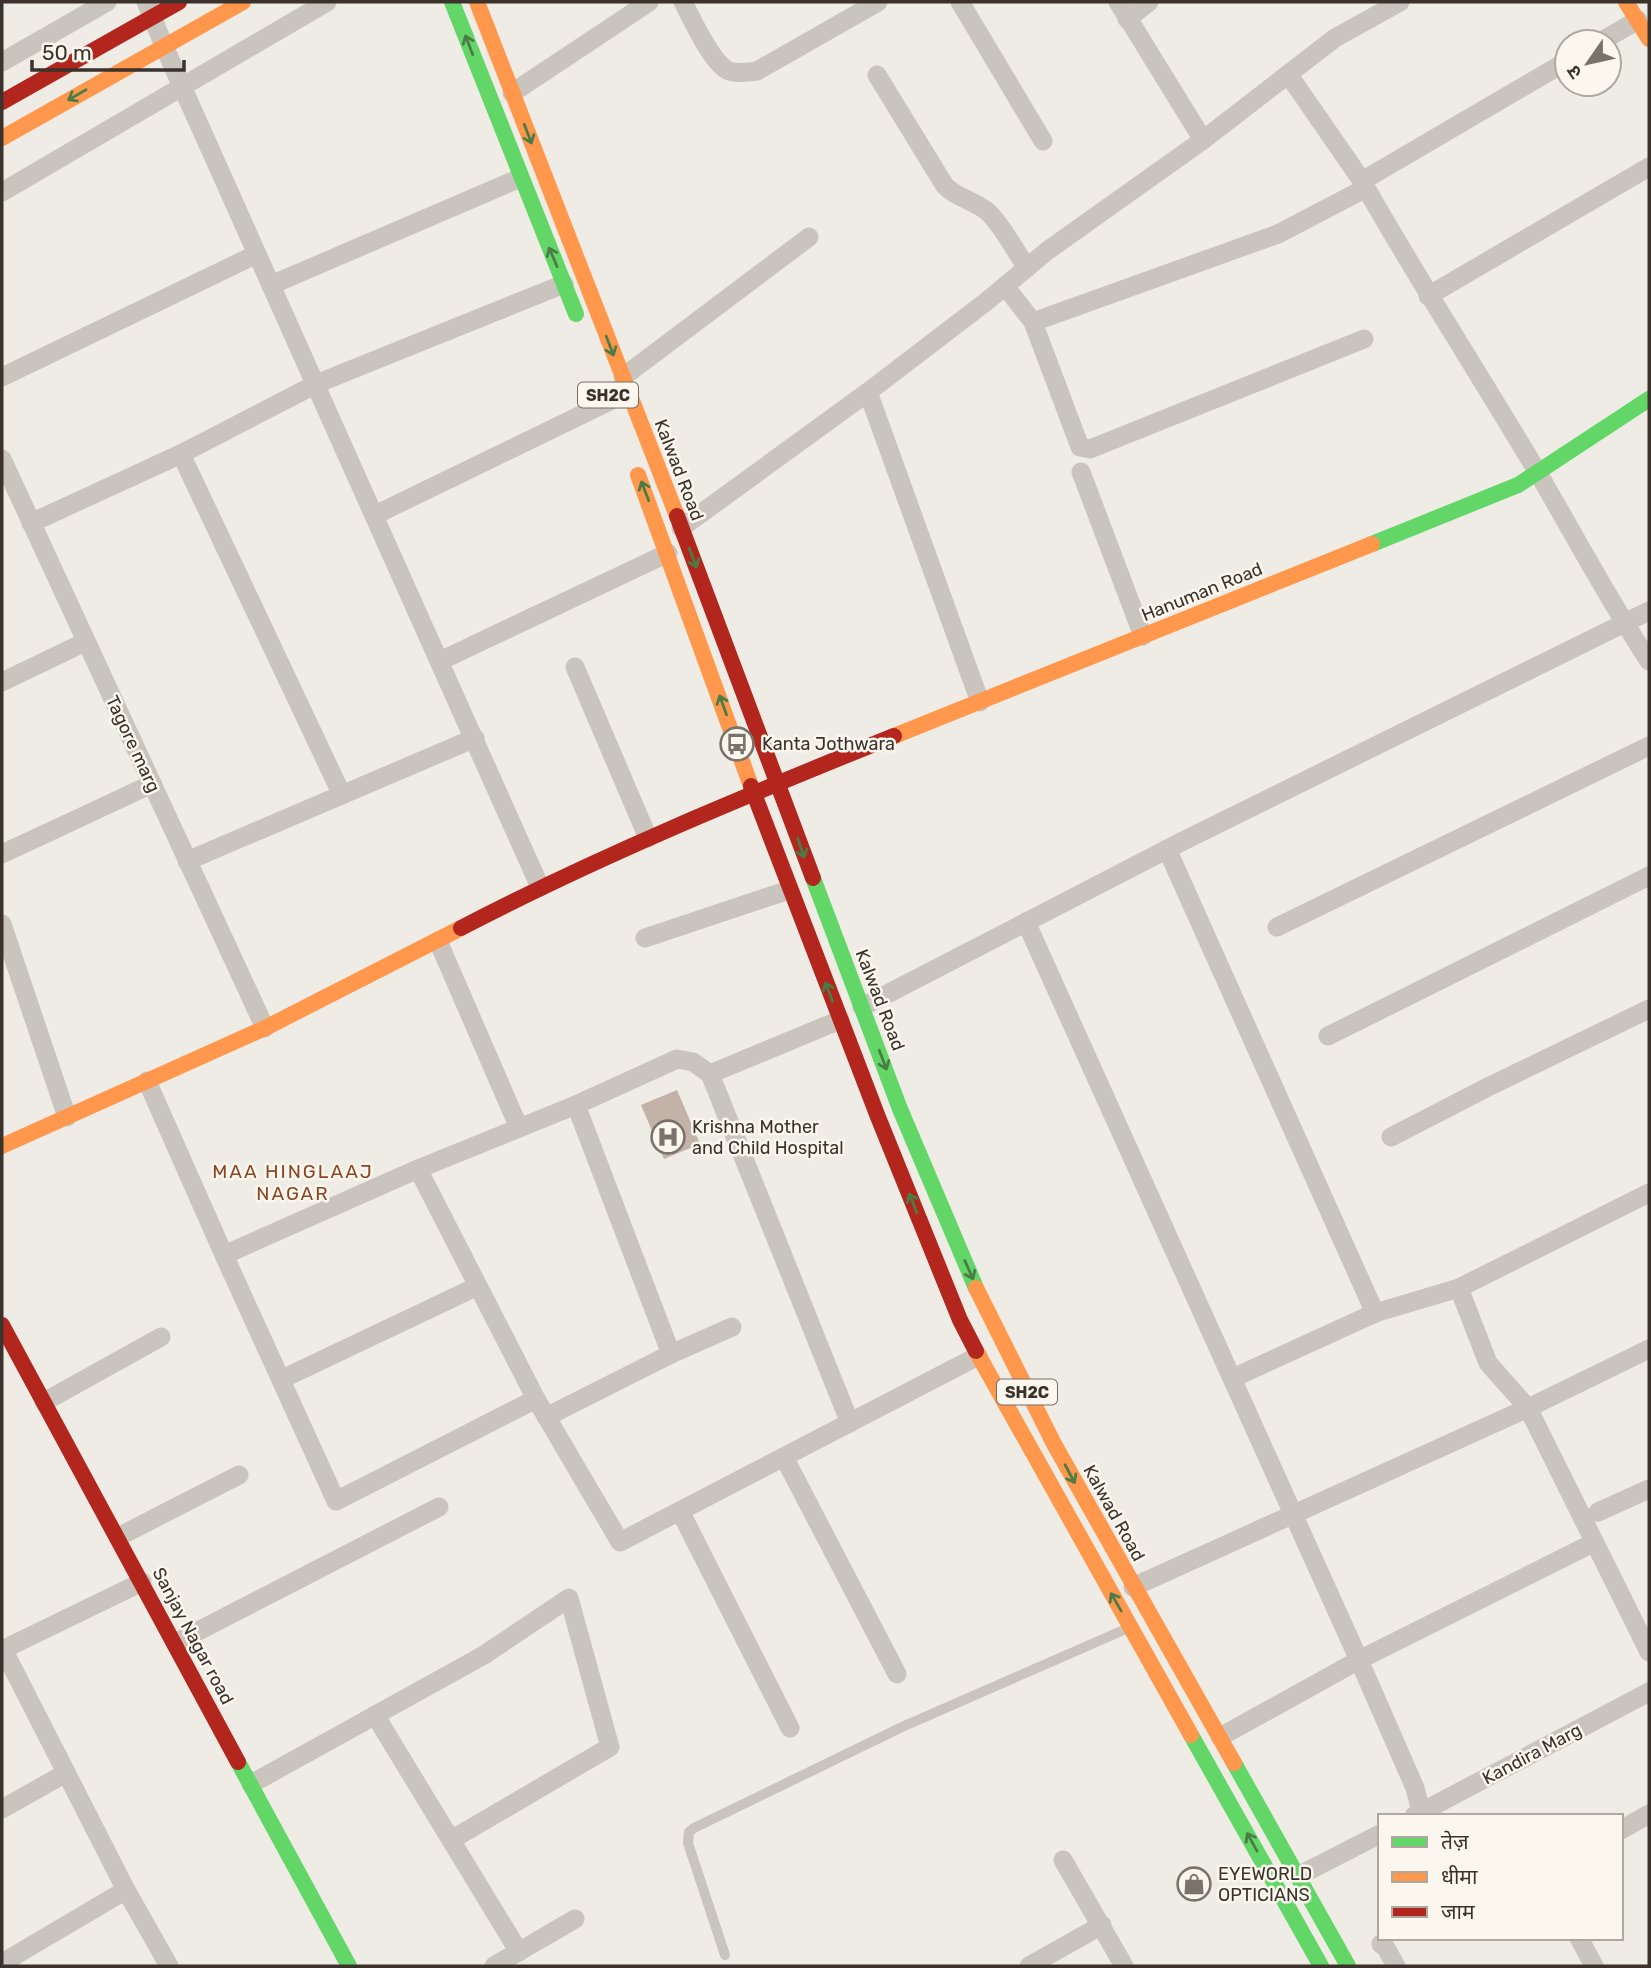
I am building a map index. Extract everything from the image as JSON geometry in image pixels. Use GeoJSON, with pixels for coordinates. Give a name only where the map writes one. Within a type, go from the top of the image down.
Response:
{"type":"FeatureCollection","features":[{"type":"Feature","properties":{"kind":"main road"},"geometry":{"type":"LineString","coordinates":[[2,102],[149,9],[179,2]]}},
{"type":"Feature","properties":{"kind":"main road"},"geometry":{"type":"LineString","coordinates":[[2,138],[243,2]]}},
{"type":"Feature","properties":{"kind":"main road"},"geometry":{"type":"LineString","coordinates":[[452,2],[580,323]]}},
{"type":"Feature","properties":{"kind":"main road","name":"Kalwad Road"},"geometry":{"type":"LineString","coordinates":[[477,2],[681,527],[862,1007],[942,1209],[987,1311],[1040,1417],[1133,1587],[1348,1966]]}},
{"type":"Feature","properties":{"kind":"main road"},"geometry":{"type":"LineString","coordinates":[[1626,2],[1649,39]]}},
{"type":"Feature","properties":{"kind":"main road","name":"Hanuman Road"},"geometry":{"type":"LineString","coordinates":[[2,1146],[265,1028],[540,887],[648,838],[754,792],[1518,485],[1649,399]]}},
{"type":"Feature","properties":{"kind":"main road","name":"SH2C"},"geometry":{"type":"LineString","coordinates":[[634,463],[789,890],[960,1320],[1321,1966]]}},
{"type":"Feature","properties":{"kind":"main road"},"geometry":{"type":"LineString","coordinates":[[960,1320],[987,1311]]}},
{"type":"Feature","properties":{"kind":"main road","name":"Sanjay Nagar road"},"geometry":{"type":"LineString","coordinates":[[2,1325],[349,1966]]}},
{"type":"Feature","properties":{"kind":"main road"},"geometry":{"type":"LineString","coordinates":[[1283,1898],[1301,1882]]}},
{"type":"Feature","properties":{"kind":"street"},"geometry":{"type":"LineString","coordinates":[[2,62],[107,2]]}},
{"type":"Feature","properties":{"kind":"street"},"geometry":{"type":"LineString","coordinates":[[2,192],[327,2]]}},
{"type":"Feature","properties":{"kind":"street"},"geometry":{"type":"LineString","coordinates":[[512,93],[649,2]]}},
{"type":"Feature","properties":{"kind":"street"},"geometry":{"type":"LineString","coordinates":[[682,2],[718,63],[729,71],[741,73],[757,71],[878,2]]}},
{"type":"Feature","properties":{"kind":"street"},"geometry":{"type":"LineString","coordinates":[[960,2],[1043,141]]}},
{"type":"Feature","properties":{"kind":"street"},"geometry":{"type":"LineString","coordinates":[[1149,2],[1123,10],[1203,140]]}},
{"type":"Feature","properties":{"kind":"street"},"geometry":{"type":"LineString","coordinates":[[681,527],[868,392],[1027,268],[1203,140],[1335,38],[1400,2]]}},
{"type":"Feature","properties":{"kind":"street"},"geometry":{"type":"LineString","coordinates":[[149,9],[540,887]]}},
{"type":"Feature","properties":{"kind":"street"},"geometry":{"type":"LineString","coordinates":[[1623,29],[1638,20]]}},
{"type":"Feature","properties":{"kind":"street"},"geometry":{"type":"LineString","coordinates":[[1032,322],[1278,234],[1553,70]]}},
{"type":"Feature","properties":{"kind":"street"},"geometry":{"type":"LineString","coordinates":[[1288,74],[1364,185],[1649,662]]}},
{"type":"Feature","properties":{"kind":"street"},"geometry":{"type":"LineString","coordinates":[[877,75],[945,186],[954,195],[989,213],[1027,268]]}},
{"type":"Feature","properties":{"kind":"street"},"geometry":{"type":"LineString","coordinates":[[1428,296],[1649,167]]}},
{"type":"Feature","properties":{"kind":"street"},"geometry":{"type":"LineString","coordinates":[[271,285],[520,178]]}},
{"type":"Feature","properties":{"kind":"street"},"geometry":{"type":"LineString","coordinates":[[623,377],[810,237]]}},
{"type":"Feature","properties":{"kind":"street"},"geometry":{"type":"LineString","coordinates":[[2,377],[257,254]]}},
{"type":"Feature","properties":{"kind":"street"},"geometry":{"type":"LineString","coordinates":[[31,523],[181,454],[316,384],[564,285]]}},
{"type":"Feature","properties":{"kind":"street"},"geometry":{"type":"LineString","coordinates":[[1005,286],[1032,322],[1080,447],[1090,449],[1364,338]]}},
{"type":"Feature","properties":{"kind":"street"},"geometry":{"type":"LineString","coordinates":[[868,392],[980,702]]}},
{"type":"Feature","properties":{"kind":"street"},"geometry":{"type":"LineString","coordinates":[[375,515],[610,401]]}},
{"type":"Feature","properties":{"kind":"street"},"geometry":{"type":"LineString","coordinates":[[181,454],[342,795]]}},
{"type":"Feature","properties":{"kind":"street","name":"Tagore marg"},"geometry":{"type":"LineString","coordinates":[[2,459],[265,1028]]}},
{"type":"Feature","properties":{"kind":"street"},"geometry":{"type":"LineString","coordinates":[[1081,471],[1143,636]]}},
{"type":"Feature","properties":{"kind":"street"},"geometry":{"type":"LineString","coordinates":[[440,661],[668,553]]}},
{"type":"Feature","properties":{"kind":"street"},"geometry":{"type":"LineString","coordinates":[[862,1007],[1167,849],[1649,611]]}},
{"type":"Feature","properties":{"kind":"street"},"geometry":{"type":"LineString","coordinates":[[2,682],[85,642]]}},
{"type":"Feature","properties":{"kind":"street"},"geometry":{"type":"LineString","coordinates":[[575,667],[648,838]]}},
{"type":"Feature","properties":{"kind":"street"},"geometry":{"type":"LineString","coordinates":[[187,861],[475,738]]}},
{"type":"Feature","properties":{"kind":"street"},"geometry":{"type":"LineString","coordinates":[[1277,926],[1649,746]]}},
{"type":"Feature","properties":{"kind":"street"},"geometry":{"type":"LineString","coordinates":[[2,855],[152,784]]}},
{"type":"Feature","properties":{"kind":"street"},"geometry":{"type":"LineString","coordinates":[[1167,849],[1375,1313]]}},
{"type":"Feature","properties":{"kind":"street"},"geometry":{"type":"LineString","coordinates":[[1328,1036],[1649,876]]}},
{"type":"Feature","properties":{"kind":"street"},"geometry":{"type":"LineString","coordinates":[[645,938],[789,890]]}},
{"type":"Feature","properties":{"kind":"street"},"geometry":{"type":"LineString","coordinates":[[1026,922],[1359,1660],[1415,1788],[1418,1814]]}},
{"type":"Feature","properties":{"kind":"street"},"geometry":{"type":"LineString","coordinates":[[2,924],[67,1117]]}},
{"type":"Feature","properties":{"kind":"street"},"geometry":{"type":"LineString","coordinates":[[438,941],[519,1128]]}},
{"type":"Feature","properties":{"kind":"street"},"geometry":{"type":"LineString","coordinates":[[1391,1137],[1649,1009]]}},
{"type":"Feature","properties":{"kind":"street"},"geometry":{"type":"LineString","coordinates":[[710,1074],[840,1020]]}},
{"type":"Feature","properties":{"kind":"street"},"geometry":{"type":"LineString","coordinates":[[224,1255],[418,1170],[576,1105],[677,1059],[693,1062],[710,1074],[850,1423]]}},
{"type":"Feature","properties":{"kind":"street"},"geometry":{"type":"LineString","coordinates":[[147,1081],[337,1501],[536,1399]]}},
{"type":"Feature","properties":{"kind":"street"},"geometry":{"type":"LineString","coordinates":[[576,1105],[671,1354]]}},
{"type":"Feature","properties":{"kind":"street"},"geometry":{"type":"LineString","coordinates":[[418,1170],[536,1399],[620,1542],[978,1356]]}},
{"type":"Feature","properties":{"kind":"street"},"geometry":{"type":"LineString","coordinates":[[1233,1378],[1375,1313],[1459,1288],[1649,1194]]}},
{"type":"Feature","properties":{"kind":"street"},"geometry":{"type":"LineString","coordinates":[[282,1379],[478,1286]]}},
{"type":"Feature","properties":{"kind":"street"},"geometry":{"type":"LineString","coordinates":[[1459,1288],[1488,1363],[1528,1409],[1649,1653]]}},
{"type":"Feature","properties":{"kind":"street"},"geometry":{"type":"LineString","coordinates":[[546,1417],[671,1354],[732,1327]]}},
{"type":"Feature","properties":{"kind":"street"},"geometry":{"type":"LineString","coordinates":[[44,1402],[161,1337]]}},
{"type":"Feature","properties":{"kind":"street"},"geometry":{"type":"LineString","coordinates":[[1133,1587],[1528,1409],[1649,1349]]}},
{"type":"Feature","properties":{"kind":"street"},"geometry":{"type":"LineString","coordinates":[[784,1457],[897,1674]]}},
{"type":"Feature","properties":{"kind":"street"},"geometry":{"type":"LineString","coordinates":[[118,1537],[239,1475]]}},
{"type":"Feature","properties":{"kind":"street"},"geometry":{"type":"LineString","coordinates":[[1598,1512],[1649,1489]]}},
{"type":"Feature","properties":{"kind":"street"},"geometry":{"type":"LineString","coordinates":[[175,1643],[439,1507]]}},
{"type":"Feature","properties":{"kind":"street"},"geometry":{"type":"LineString","coordinates":[[680,1511],[790,1728]]}},
{"type":"Feature","properties":{"kind":"street"},"geometry":{"type":"LineString","coordinates":[[1220,1737],[1359,1660],[1593,1543]]}},
{"type":"Feature","properties":{"kind":"street"},"geometry":{"type":"LineString","coordinates":[[142,1582],[2,1650],[126,1890],[169,1966]]}},
{"type":"Feature","properties":{"kind":"street"},"geometry":{"type":"LineString","coordinates":[[251,1784],[484,1654],[569,1598],[610,1747],[452,1840]]}},
{"type":"Feature","properties":{"kind":"street","name":"Kandira Marg"},"geometry":{"type":"LineString","coordinates":[[1418,1814],[1649,1692]]}},
{"type":"Feature","properties":{"kind":"street"},"geometry":{"type":"LineString","coordinates":[[375,1715],[519,1952]]}},
{"type":"Feature","properties":{"kind":"street"},"geometry":{"type":"LineString","coordinates":[[2,1809],[66,1773]]}},
{"type":"Feature","properties":{"kind":"street"},"geometry":{"type":"LineString","coordinates":[[1623,1829],[1649,1814]]}},
{"type":"Feature","properties":{"kind":"street"},"geometry":{"type":"LineString","coordinates":[[1301,1882],[1378,1835]]}},
{"type":"Feature","properties":{"kind":"street"},"geometry":{"type":"LineString","coordinates":[[1063,1860],[1124,1966]]}},
{"type":"Feature","properties":{"kind":"street"},"geometry":{"type":"LineString","coordinates":[[2,1963],[126,1890]]}},
{"type":"Feature","properties":{"kind":"street"},"geometry":{"type":"LineString","coordinates":[[494,1966],[575,1919]]}},
{"type":"Feature","properties":{"kind":"street"},"geometry":{"type":"LineString","coordinates":[[1029,1966],[1102,1926]]}},
{"type":"Feature","properties":{"kind":"street"},"geometry":{"type":"LineString","coordinates":[[1580,1940],[1594,1966]]}},
{"type":"Feature","properties":{"kind":"street"},"geometry":{"type":"LineString","coordinates":[[1381,1944],[1396,1966]]}},
{"type":"Feature","properties":{"kind":"lane"},"geometry":{"type":"LineString","coordinates":[[725,1955],[688,1843],[689,1832],[902,1727],[1130,1627]]}},
{"type":"Feature","properties":{"kind":"building"},"geometry":{"type":"Polygon","coordinates":[[[677,1090],[700,1144],[664,1159],[641,1105],[677,1090]]]}},
{"type":"Feature","properties":{"kind":"traffic: fast"},"geometry":{"type":"LineString","coordinates":[[452,2],[576,314]]}},
{"type":"Feature","properties":{"kind":"traffic: fast"},"geometry":{"type":"LineString","coordinates":[[1372,544],[1518,485],[1649,399]]}},
{"type":"Feature","properties":{"kind":"traffic: fast"},"geometry":{"type":"LineString","coordinates":[[813,878],[900,1109],[976,1288]]}},
{"type":"Feature","properties":{"kind":"traffic: fast"},"geometry":{"type":"LineString","coordinates":[[1191,1735],[1321,1966]]}},
{"type":"Feature","properties":{"kind":"traffic: fast"},"geometry":{"type":"LineString","coordinates":[[238,1762],[349,1966]]}},
{"type":"Feature","properties":{"kind":"traffic: fast"},"geometry":{"type":"LineString","coordinates":[[1234,1763],[1348,1966]]}},
{"type":"Feature","properties":{"kind":"traffic: slow"},"geometry":{"type":"LineString","coordinates":[[2,138],[243,2]]}},
{"type":"Feature","properties":{"kind":"traffic: slow"},"geometry":{"type":"LineString","coordinates":[[477,2],[677,516]]}},
{"type":"Feature","properties":{"kind":"traffic: slow"},"geometry":{"type":"LineString","coordinates":[[1626,2],[1649,39]]}},
{"type":"Feature","properties":{"kind":"traffic: slow"},"geometry":{"type":"LineString","coordinates":[[638,475],[751,786]]}},
{"type":"Feature","properties":{"kind":"traffic: slow"},"geometry":{"type":"LineString","coordinates":[[894,736],[1372,544]]}},
{"type":"Feature","properties":{"kind":"traffic: slow"},"geometry":{"type":"LineString","coordinates":[[2,1146],[265,1028],[461,928]]}},
{"type":"Feature","properties":{"kind":"traffic: slow"},"geometry":{"type":"LineString","coordinates":[[976,1288],[1054,1444],[1234,1763]]}},
{"type":"Feature","properties":{"kind":"traffic: slow"},"geometry":{"type":"LineString","coordinates":[[976,1351],[1191,1735]]}},
{"type":"Feature","properties":{"kind":"traffic: jam"},"geometry":{"type":"LineString","coordinates":[[2,102],[179,2]]}},
{"type":"Feature","properties":{"kind":"traffic: jam"},"geometry":{"type":"LineString","coordinates":[[677,516],[813,878]]}},
{"type":"Feature","properties":{"kind":"traffic: jam"},"geometry":{"type":"LineString","coordinates":[[461,928],[621,851],[894,736]]}},
{"type":"Feature","properties":{"kind":"traffic: jam"},"geometry":{"type":"LineString","coordinates":[[751,786],[878,1117],[960,1320],[976,1351]]}},
{"type":"Feature","properties":{"kind":"traffic: jam"},"geometry":{"type":"LineString","coordinates":[[2,1325],[238,1762]]}},
{"type":"Feature","properties":{"kind":"place","name":"Kanta Jothwara"},"geometry":{"type":"Point","coordinates":[737,744]}},
{"type":"Feature","properties":{"kind":"place","name":"Krishna Mother and Child Hospital"},"geometry":{"type":"Point","coordinates":[668,1137]}},
{"type":"Feature","properties":{"kind":"place","name":"EYEWORLD OPTICIANS"},"geometry":{"type":"Point","coordinates":[1194,1884]}},
{"type":"Feature","properties":{"kind":"district","name":"MAA HINGLAAJ NAGAR"},"geometry":{"type":"Point","coordinates":[293,1182]}}]}
